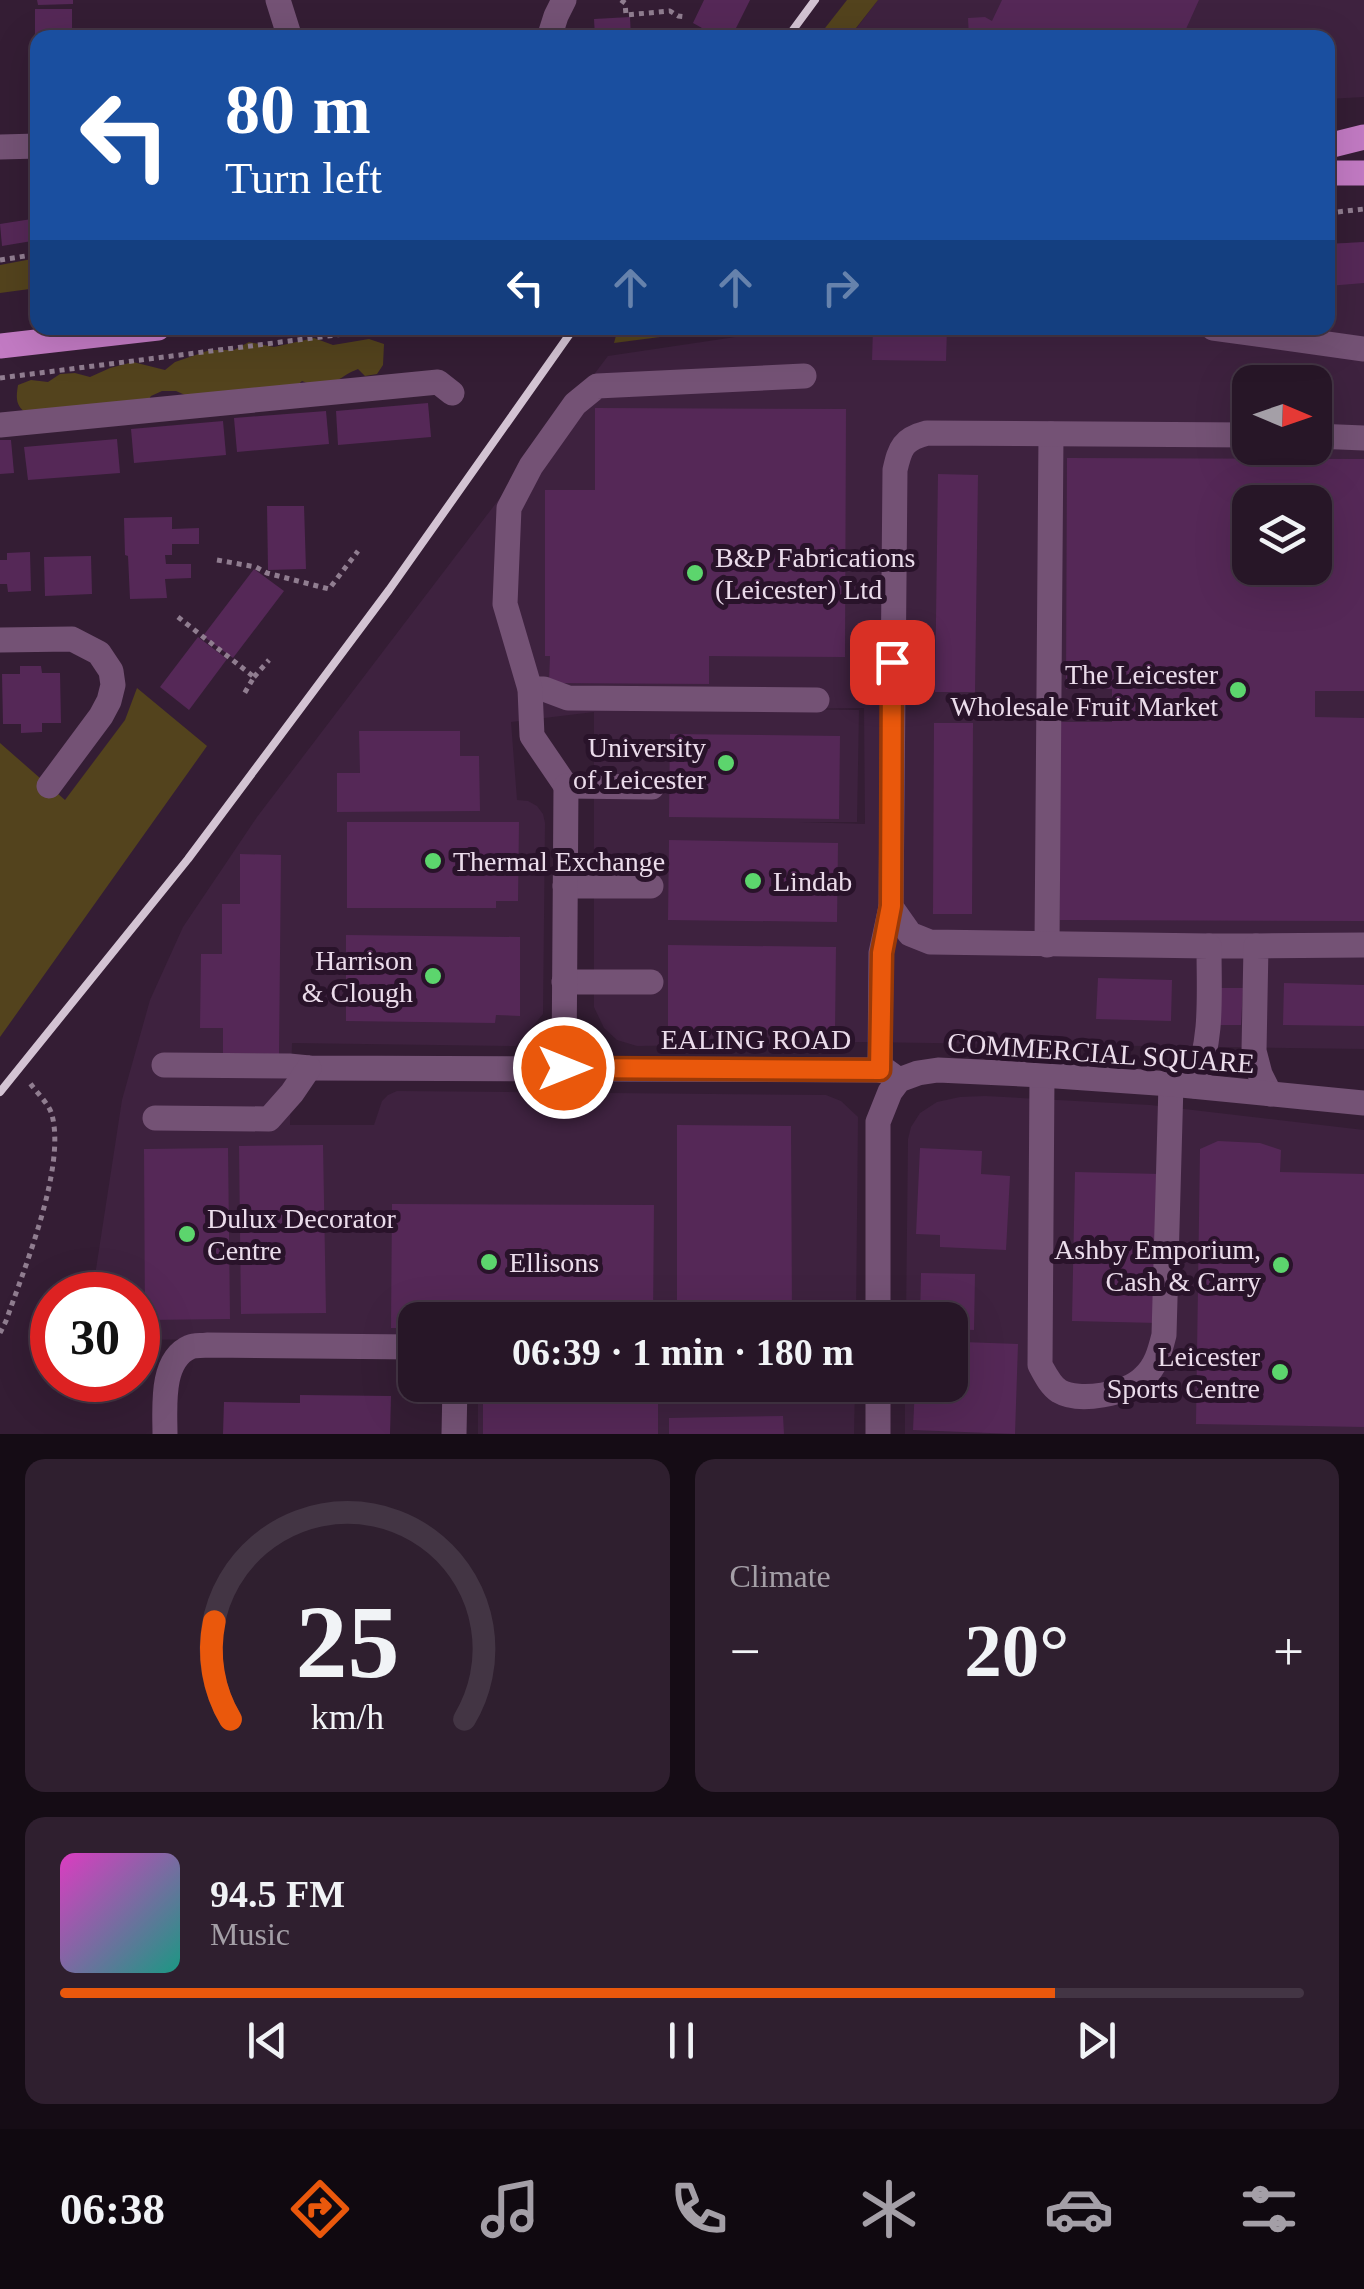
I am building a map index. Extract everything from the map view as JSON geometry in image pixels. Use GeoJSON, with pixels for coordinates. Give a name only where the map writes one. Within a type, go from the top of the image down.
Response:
{"type":"FeatureCollection","features":[{"type":"Feature","properties":{"kind":"main road"},"geometry":{"type":"LineString","coordinates":[[1335,144],[1364,138]]}},
{"type":"Feature","properties":{"kind":"main road"},"geometry":{"type":"LineString","coordinates":[[1335,173],[1364,173]]}},
{"type":"Feature","properties":{"kind":"main road"},"geometry":{"type":"LineString","coordinates":[[0,346],[97,335]]}},
{"type":"Feature","properties":{"kind":"street"},"geometry":{"type":"LineString","coordinates":[[278,0],[287,30]]}},
{"type":"Feature","properties":{"kind":"street"},"geometry":{"type":"LineString","coordinates":[[552,30],[564,0]]}},
{"type":"Feature","properties":{"kind":"street"},"geometry":{"type":"LineString","coordinates":[[0,147],[30,146]]}},
{"type":"Feature","properties":{"kind":"street"},"geometry":{"type":"LineString","coordinates":[[1265,335],[1364,348]]}},
{"type":"Feature","properties":{"kind":"street"},"geometry":{"type":"LineString","coordinates":[[564,1068],[566,786],[532,736],[530,689],[504,604],[509,508],[574,404],[597,386],[804,376]]}},
{"type":"Feature","properties":{"kind":"street"},"geometry":{"type":"LineString","coordinates":[[0,425],[438,382],[452,393]]}},
{"type":"Feature","properties":{"kind":"street"},"geometry":{"type":"LineString","coordinates":[[878,1302],[878,1122],[890,1092],[882,953],[891,906],[895,470],[900,450],[912,437],[927,434],[1232,435]]}},
{"type":"Feature","properties":{"kind":"street"},"geometry":{"type":"LineString","coordinates":[[1047,945],[1050,434]]}},
{"type":"Feature","properties":{"kind":"street"},"geometry":{"type":"LineString","coordinates":[[1332,437],[1364,438]]}},
{"type":"Feature","properties":{"kind":"street"},"geometry":{"type":"LineString","coordinates":[[0,640],[72,639],[87,645],[111,670],[110,702],[50,786]]}},
{"type":"Feature","properties":{"kind":"street"},"geometry":{"type":"LineString","coordinates":[[530,689],[568,698],[817,700]]}},
{"type":"Feature","properties":{"kind":"street"},"geometry":{"type":"LineString","coordinates":[[566,786],[652,787]]}},
{"type":"Feature","properties":{"kind":"street"},"geometry":{"type":"LineString","coordinates":[[565,886],[651,886]]}},
{"type":"Feature","properties":{"kind":"street"},"geometry":{"type":"LineString","coordinates":[[891,906],[910,934],[930,942],[1364,944]]}},
{"type":"Feature","properties":{"kind":"street"},"geometry":{"type":"LineString","coordinates":[[1042,1075],[1040,1365],[1060,1391],[1102,1395],[1126,1390],[1144,1378],[1158,1358],[1164,1335],[1183,1085],[1205,1057],[1210,1025],[1208,946]]}},
{"type":"Feature","properties":{"kind":"street"},"geometry":{"type":"LineString","coordinates":[[1256,946],[1254,1051],[1270,1094]]}},
{"type":"Feature","properties":{"kind":"street"},"geometry":{"type":"LineString","coordinates":[[564,982],[651,982]]}},
{"type":"Feature","properties":{"kind":"street","name":"EALING ROAD"},"geometry":{"type":"LineString","coordinates":[[164,1065],[890,1075]]}},
{"type":"Feature","properties":{"kind":"street"},"geometry":{"type":"LineString","coordinates":[[155,1118],[269,1119],[309,1068]]}},
{"type":"Feature","properties":{"kind":"street","name":"COMMERCIAL SQUARE"},"geometry":{"type":"LineString","coordinates":[[890,1075],[938,1070],[1042,1075],[1364,1104]]}},
{"type":"Feature","properties":{"kind":"street"},"geometry":{"type":"LineString","coordinates":[[165,1434],[168,1377],[176,1358],[189,1348],[398,1347]]}},
{"type":"Feature","properties":{"kind":"street"},"geometry":{"type":"LineString","coordinates":[[454,1402],[454,1434]]}},
{"type":"Feature","properties":{"kind":"street"},"geometry":{"type":"LineString","coordinates":[[878,1402],[878,1434]]}},
{"type":"Feature","properties":{"kind":"path"},"geometry":{"type":"LineString","coordinates":[[621,0],[626,2],[626,14],[670,11],[688,17]]}},
{"type":"Feature","properties":{"kind":"path"},"geometry":{"type":"LineString","coordinates":[[1335,213],[1364,209]]}},
{"type":"Feature","properties":{"kind":"path"},"geometry":{"type":"LineString","coordinates":[[0,260],[30,255]]}},
{"type":"Feature","properties":{"kind":"path"},"geometry":{"type":"LineString","coordinates":[[0,378],[336,335]]}},
{"type":"Feature","properties":{"kind":"path"},"geometry":{"type":"LineString","coordinates":[[217,560],[329,588],[358,551]]}},
{"type":"Feature","properties":{"kind":"path"},"geometry":{"type":"LineString","coordinates":[[178,617],[254,678]]}},
{"type":"Feature","properties":{"kind":"path"},"geometry":{"type":"LineString","coordinates":[[244,694],[269,660]]}},
{"type":"Feature","properties":{"kind":"path"},"geometry":{"type":"LineString","coordinates":[[0,1333],[51,1182],[56,1139],[51,1111],[30,1083]]}},
{"type":"Feature","properties":{"kind":"shaded area"},"geometry":{"type":"Polygon","coordinates":[[[847,0],[878,0],[854,30],[823,30],[847,0]]]}},
{"type":"Feature","properties":{"kind":"shaded area"},"geometry":{"type":"Polygon","coordinates":[[[878,0],[1364,0],[1364,97],[1335,99],[1335,30],[855,30],[878,0]]]}},
{"type":"Feature","properties":{"kind":"shaded area"},"geometry":{"type":"Polygon","coordinates":[[[1364,242],[1364,1049],[861,1042],[637,1046],[617,1040],[604,1028],[594,1007],[594,712],[511,722],[517,800],[537,806],[545,823],[543,1014],[516,1046],[292,1043],[290,1125],[374,1125],[382,1101],[397,1091],[826,1095],[841,1101],[858,1117],[856,1302],[398,1302],[398,1336],[160,1340],[160,1272],[96,1272],[122,1100],[150,1000],[183,927],[257,817],[608,356],[749,335],[1335,335],[1335,244],[1364,242]],[[864,708],[770,709],[859,710],[857,822],[799,822],[865,824],[864,708]]]}},
{"type":"Feature","properties":{"kind":"shaded area"},"geometry":{"type":"Polygon","coordinates":[[[30,259],[30,289],[0,293],[0,265],[30,259]]]}},
{"type":"Feature","properties":{"kind":"shaded area"},"geometry":{"type":"Polygon","coordinates":[[[616,335],[675,335],[614,343],[616,335]]]}},
{"type":"Feature","properties":{"kind":"shaded area"},"geometry":{"type":"Polygon","coordinates":[[[314,338],[333,345],[369,339],[384,344],[383,365],[377,374],[365,376],[358,369],[326,386],[302,381],[293,389],[192,398],[176,391],[162,391],[147,402],[28,414],[17,401],[18,385],[31,380],[48,382],[60,374],[75,373],[90,377],[133,362],[165,370],[175,362],[210,350],[234,350],[249,342],[274,347],[314,338]]]}},
{"type":"Feature","properties":{"kind":"shaded area"},"geometry":{"type":"Polygon","coordinates":[[[137,688],[207,746],[0,1037],[0,743],[65,800],[125,720],[137,688]]]}},
{"type":"Feature","properties":{"kind":"shaded area"},"geometry":{"type":"Polygon","coordinates":[[[960,1097],[1150,1105],[1364,1130],[1364,1434],[905,1434],[905,1402],[968,1402],[968,1302],[906,1302],[911,1127],[920,1113],[937,1102],[960,1097]]]}},
{"type":"Feature","properties":{"kind":"shaded area"},"geometry":{"type":"Polygon","coordinates":[[[478,1402],[855,1402],[854,1434],[478,1434],[478,1402]]]}},
{"type":"Feature","properties":{"kind":"building"},"geometry":{"type":"Polygon","coordinates":[[[37,0],[73,0],[73,4],[38,5],[37,0]]]}},
{"type":"Feature","properties":{"kind":"building"},"geometry":{"type":"Polygon","coordinates":[[[704,0],[750,0],[736,28],[739,30],[706,30],[693,23],[704,0]]]}},
{"type":"Feature","properties":{"kind":"building"},"geometry":{"type":"Polygon","coordinates":[[[1002,0],[1199,0],[1186,30],[969,30],[968,18],[985,17],[992,21],[1002,0]]]}},
{"type":"Feature","properties":{"kind":"building"},"geometry":{"type":"Polygon","coordinates":[[[35,9],[72,9],[72,30],[35,30],[35,9]]]}},
{"type":"Feature","properties":{"kind":"building"},"geometry":{"type":"Polygon","coordinates":[[[630,17],[631,30],[595,30],[594,19],[630,17]]]}},
{"type":"Feature","properties":{"kind":"building"},"geometry":{"type":"Polygon","coordinates":[[[30,219],[30,241],[2,246],[0,224],[30,219]]]}},
{"type":"Feature","properties":{"kind":"building"},"geometry":{"type":"Polygon","coordinates":[[[1364,242],[1364,283],[1335,285],[1335,244],[1364,242]]]}},
{"type":"Feature","properties":{"kind":"building"},"geometry":{"type":"Polygon","coordinates":[[[873,335],[947,335],[946,361],[872,360],[873,335]]]}},
{"type":"Feature","properties":{"kind":"building"},"geometry":{"type":"Polygon","coordinates":[[[428,403],[431,437],[338,445],[336,411],[428,403]]]}},
{"type":"Feature","properties":{"kind":"building","name":"B&P Fabrications (Leicester) Ltd"},"geometry":{"type":"Polygon","coordinates":[[[595,408],[846,409],[845,657],[709,656],[709,684],[549,683],[550,656],[545,656],[545,490],[595,490],[595,408]]]}},
{"type":"Feature","properties":{"kind":"building"},"geometry":{"type":"Polygon","coordinates":[[[326,411],[329,444],[237,452],[234,418],[326,411]]]}},
{"type":"Feature","properties":{"kind":"building"},"geometry":{"type":"Polygon","coordinates":[[[223,421],[226,455],[134,463],[131,429],[223,421]]]}},
{"type":"Feature","properties":{"kind":"building"},"geometry":{"type":"Polygon","coordinates":[[[117,439],[120,473],[28,480],[24,447],[117,439]]]}},
{"type":"Feature","properties":{"kind":"building"},"geometry":{"type":"Polygon","coordinates":[[[0,440],[11,440],[14,473],[0,474],[0,440]]]}},
{"type":"Feature","properties":{"kind":"building","name":"The Leicester Wholesale Fruit Market"},"geometry":{"type":"Polygon","coordinates":[[[1067,458],[1232,459],[1232,465],[1332,465],[1332,459],[1364,459],[1364,691],[1315,691],[1315,717],[1364,718],[1364,921],[1060,920],[1060,722],[1112,722],[1112,689],[1066,689],[1067,458]]]}},
{"type":"Feature","properties":{"kind":"building"},"geometry":{"type":"Polygon","coordinates":[[[938,474],[978,475],[975,692],[935,692],[938,474]]]}},
{"type":"Feature","properties":{"kind":"building"},"geometry":{"type":"Polygon","coordinates":[[[267,506],[304,506],[306,569],[268,570],[267,506]]]}},
{"type":"Feature","properties":{"kind":"building"},"geometry":{"type":"Polygon","coordinates":[[[172,517],[172,529],[199,528],[199,544],[172,544],[172,555],[165,555],[166,564],[191,564],[191,578],[165,579],[167,598],[130,599],[124,518],[172,517]]]}},
{"type":"Feature","properties":{"kind":"building"},"geometry":{"type":"Polygon","coordinates":[[[30,552],[31,591],[8,592],[7,584],[0,584],[0,560],[7,560],[7,553],[30,552]]]}},
{"type":"Feature","properties":{"kind":"building"},"geometry":{"type":"Polygon","coordinates":[[[91,556],[92,594],[45,596],[44,557],[91,556]]]}},
{"type":"Feature","properties":{"kind":"building"},"geometry":{"type":"Polygon","coordinates":[[[254,569],[284,591],[233,658],[203,636],[254,569]]]}},
{"type":"Feature","properties":{"kind":"building"},"geometry":{"type":"Polygon","coordinates":[[[198,637],[227,659],[189,710],[160,687],[198,637]]]}},
{"type":"Feature","properties":{"kind":"building"},"geometry":{"type":"Polygon","coordinates":[[[20,666],[41,666],[42,673],[60,673],[61,723],[42,723],[42,732],[21,733],[21,724],[3,724],[2,674],[20,674],[20,666]]]}},
{"type":"Feature","properties":{"kind":"building"},"geometry":{"type":"Polygon","coordinates":[[[934,723],[973,723],[972,914],[933,914],[934,723]]]}},
{"type":"Feature","properties":{"kind":"building"},"geometry":{"type":"Polygon","coordinates":[[[359,731],[460,731],[460,756],[479,756],[480,811],[337,812],[337,773],[360,773],[359,731]]]}},
{"type":"Feature","properties":{"kind":"building"},"geometry":{"type":"Polygon","coordinates":[[[670,734],[840,736],[839,819],[669,817],[670,734]]]}},
{"type":"Feature","properties":{"kind":"building","name":"Thermal Exchange"},"geometry":{"type":"Polygon","coordinates":[[[347,822],[519,822],[518,901],[496,901],[496,908],[347,908],[347,822]]]}},
{"type":"Feature","properties":{"kind":"building","name":"Lindab"},"geometry":{"type":"Polygon","coordinates":[[[669,840],[838,843],[837,922],[668,920],[669,840]]]}},
{"type":"Feature","properties":{"kind":"building"},"geometry":{"type":"Polygon","coordinates":[[[240,854],[281,855],[279,1054],[223,1053],[223,1028],[200,1028],[201,954],[222,954],[222,904],[240,904],[240,854]]]}},
{"type":"Feature","properties":{"kind":"building","name":"Harrison & Clough"},"geometry":{"type":"Polygon","coordinates":[[[346,935],[520,937],[520,1016],[496,1015],[495,1023],[346,1021],[346,935]]]}},
{"type":"Feature","properties":{"kind":"building"},"geometry":{"type":"Polygon","coordinates":[[[668,945],[836,947],[835,1031],[668,1029],[668,945]]]}},
{"type":"Feature","properties":{"kind":"building"},"geometry":{"type":"Polygon","coordinates":[[[1098,978],[1172,980],[1171,1021],[1096,1019],[1098,978]]]}},
{"type":"Feature","properties":{"kind":"building"},"geometry":{"type":"Polygon","coordinates":[[[1284,983],[1364,985],[1364,1026],[1283,1025],[1284,983]]]}},
{"type":"Feature","properties":{"kind":"building"},"geometry":{"type":"Polygon","coordinates":[[[1220,988],[1243,988],[1241,1025],[1218,1025],[1220,988]]]}},
{"type":"Feature","properties":{"kind":"building"},"geometry":{"type":"Polygon","coordinates":[[[677,1125],[791,1126],[792,1302],[677,1302],[677,1125]]]}},
{"type":"Feature","properties":{"kind":"building"},"geometry":{"type":"Polygon","coordinates":[[[1218,1141],[1260,1143],[1281,1150],[1280,1172],[1364,1174],[1364,1427],[1196,1424],[1200,1149],[1218,1141]]]}},
{"type":"Feature","properties":{"kind":"building"},"geometry":{"type":"Polygon","coordinates":[[[323,1145],[326,1313],[241,1314],[239,1146],[323,1145]]]}},
{"type":"Feature","properties":{"kind":"building","name":"Dulux Decorator Centre"},"geometry":{"type":"Polygon","coordinates":[[[228,1148],[230,1319],[160,1320],[160,1272],[145,1272],[144,1149],[228,1148]]]}},
{"type":"Feature","properties":{"kind":"building"},"geometry":{"type":"Polygon","coordinates":[[[920,1148],[982,1151],[981,1174],[1010,1176],[1006,1250],[940,1247],[940,1235],[916,1234],[920,1148]]]}},
{"type":"Feature","properties":{"kind":"building"},"geometry":{"type":"Polygon","coordinates":[[[1075,1172],[1161,1174],[1158,1323],[1072,1321],[1075,1172]]]}},
{"type":"Feature","properties":{"kind":"building"},"geometry":{"type":"Polygon","coordinates":[[[392,1204],[654,1205],[653,1302],[398,1302],[398,1328],[391,1328],[392,1204]]]}},
{"type":"Feature","properties":{"kind":"building"},"geometry":{"type":"Polygon","coordinates":[[[921,1273],[975,1274],[974,1330],[968,1330],[968,1302],[920,1302],[921,1273]]]}},
{"type":"Feature","properties":{"kind":"building"},"geometry":{"type":"Polygon","coordinates":[[[968,1342],[1018,1344],[1015,1434],[913,1430],[914,1402],[968,1402],[968,1342]]]}},
{"type":"Feature","properties":{"kind":"building"},"geometry":{"type":"Polygon","coordinates":[[[300,1395],[391,1396],[390,1434],[223,1434],[224,1402],[300,1403],[300,1395]]]}},
{"type":"Feature","properties":{"kind":"building"},"geometry":{"type":"Polygon","coordinates":[[[483,1402],[658,1402],[658,1434],[483,1434],[483,1402]]]}},
{"type":"Feature","properties":{"kind":"building"},"geometry":{"type":"Polygon","coordinates":[[[783,1416],[784,1434],[669,1434],[669,1418],[783,1416]]]}},
{"type":"Feature","properties":{"kind":"railway"},"geometry":{"type":"LineString","coordinates":[[793,30],[815,0]]}},
{"type":"Feature","properties":{"kind":"railway"},"geometry":{"type":"LineString","coordinates":[[0,1092],[188,859],[389,590],[569,335]]}},
{"type":"Feature","properties":{"kind":"place","name":"B&P Fabrications (Leicester) Ltd"},"geometry":{"type":"Point","coordinates":[695,573]}},
{"type":"Feature","properties":{"kind":"place","name":"The Leicester Wholesale Fruit Market"},"geometry":{"type":"Point","coordinates":[1238,690]}},
{"type":"Feature","properties":{"kind":"place","name":"University of Leicester"},"geometry":{"type":"Point","coordinates":[726,763]}},
{"type":"Feature","properties":{"kind":"place","name":"Thermal Exchange"},"geometry":{"type":"Point","coordinates":[433,861]}},
{"type":"Feature","properties":{"kind":"place","name":"Lindab"},"geometry":{"type":"Point","coordinates":[753,881]}},
{"type":"Feature","properties":{"kind":"place","name":"Harrison & Clough"},"geometry":{"type":"Point","coordinates":[433,976]}},
{"type":"Feature","properties":{"kind":"place","name":"Dulux Decorator Centre"},"geometry":{"type":"Point","coordinates":[187,1234]}},
{"type":"Feature","properties":{"kind":"place","name":"Ellisons"},"geometry":{"type":"Point","coordinates":[489,1262]}},
{"type":"Feature","properties":{"kind":"place","name":"Ashby Emporium, Cash & Carry"},"geometry":{"type":"Point","coordinates":[1281,1265]}},
{"type":"Feature","properties":{"kind":"place","name":"Leicester Sports Centre"},"geometry":{"type":"Point","coordinates":[1280,1372]}},
{"type":"Feature","properties":{"kind":"route"},"geometry":{"type":"LineString","coordinates":[[564,1068],[880,1070],[882,953],[891,906],[892,662]]}}]}
